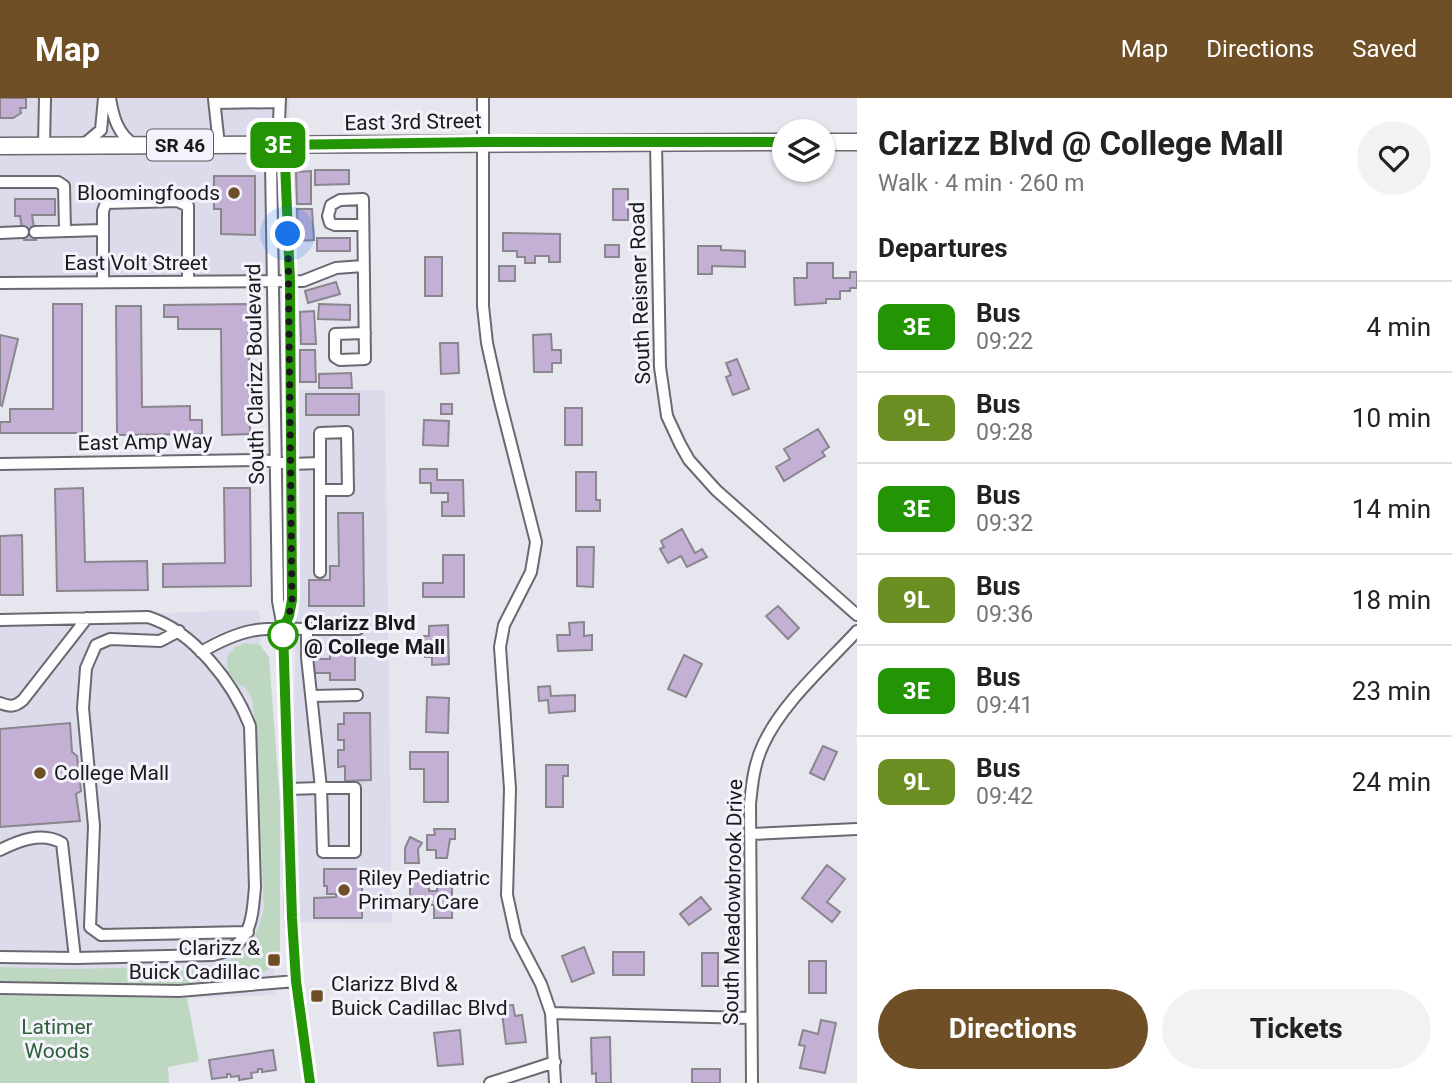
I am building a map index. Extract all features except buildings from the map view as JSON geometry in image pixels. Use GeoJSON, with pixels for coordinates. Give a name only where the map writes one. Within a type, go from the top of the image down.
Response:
{"type":"FeatureCollection","features":[{"type":"Feature","properties":{"kind":"highway","name":"East 3rd Street"},"geometry":{"type":"LineString","coordinates":[[0,146],[772,142]]}},
{"type":"Feature","properties":{"kind":"highway"},"geometry":{"type":"LineString","coordinates":[[835,142],[857,142]]}},
{"type":"Feature","properties":{"kind":"street"},"geometry":{"type":"LineString","coordinates":[[44,145],[46,98]]}},
{"type":"Feature","properties":{"kind":"street"},"geometry":{"type":"LineString","coordinates":[[83,145],[102,130],[104,98]]}},
{"type":"Feature","properties":{"kind":"street"},"geometry":{"type":"LineString","coordinates":[[110,98],[115,123],[127,140],[135,145]]}},
{"type":"Feature","properties":{"kind":"street"},"geometry":{"type":"LineString","coordinates":[[483,98],[483,306],[499,397],[536,542],[531,572],[503,625],[500,647],[510,789],[507,895],[516,936],[541,984],[551,1013],[555,1083]]}},
{"type":"Feature","properties":{"kind":"street"},"geometry":{"type":"LineString","coordinates":[[219,145],[214,100],[279,100],[278,145]]}},
{"type":"Feature","properties":{"kind":"street","name":"South Reisner Road"},"geometry":{"type":"LineString","coordinates":[[656,142],[660,367],[664,402],[671,428],[689,460],[716,490],[857,615]]}},
{"type":"Feature","properties":{"kind":"street","name":"South Clarizz Boulevard"},"geometry":{"type":"LineString","coordinates":[[278,145],[271,163],[278,601],[283,628],[296,981],[310,1083]]}},
{"type":"Feature","properties":{"kind":"street","name":"South Clarizz Boulevard"},"geometry":{"type":"LineString","coordinates":[[278,145],[285,162],[290,282],[292,600],[283,628]]}},
{"type":"Feature","properties":{"kind":"street"},"geometry":{"type":"LineString","coordinates":[[0,182],[58,182],[64,186],[65,231]]}},
{"type":"Feature","properties":{"kind":"street"},"geometry":{"type":"LineString","coordinates":[[103,282],[102,230],[106,203],[177,201],[188,206],[188,282]]}},
{"type":"Feature","properties":{"kind":"street"},"geometry":{"type":"LineString","coordinates":[[363,225],[363,266],[365,333],[365,359],[340,360],[335,357],[335,334],[365,333]]}},
{"type":"Feature","properties":{"kind":"street"},"geometry":{"type":"LineString","coordinates":[[0,233],[102,230]]}},
{"type":"Feature","properties":{"kind":"street","name":"East Volt Street"},"geometry":{"type":"LineString","coordinates":[[0,283],[290,282],[303,281],[336,268],[363,266]]}},
{"type":"Feature","properties":{"kind":"street"},"geometry":{"type":"LineString","coordinates":[[320,491],[348,490],[347,432],[320,433],[320,463],[320,491],[320,572]]}},
{"type":"Feature","properties":{"kind":"street","name":"East Amp Way"},"geometry":{"type":"LineString","coordinates":[[0,464],[275,461],[291,464],[320,463]]}},
{"type":"Feature","properties":{"kind":"street"},"geometry":{"type":"LineString","coordinates":[[0,621],[148,617],[188,638],[244,710],[250,726],[255,887],[248,932],[238,946],[227,952],[213,955],[0,957]]}},
{"type":"Feature","properties":{"kind":"street"},"geometry":{"type":"LineString","coordinates":[[0,703],[10,707],[23,700],[86,618]]}},
{"type":"Feature","properties":{"kind":"street"},"geometry":{"type":"LineString","coordinates":[[201,652],[239,632],[283,628],[358,629]]}},
{"type":"Feature","properties":{"kind":"street"},"geometry":{"type":"LineString","coordinates":[[288,789],[321,788],[355,788],[355,852],[323,852],[321,788],[307,629]]}},
{"type":"Feature","properties":{"kind":"street"},"geometry":{"type":"LineString","coordinates":[[179,631],[160,641],[110,639],[96,645],[86,668],[83,708],[94,826],[90,927],[101,935],[248,932]]}},
{"type":"Feature","properties":{"kind":"street","name":"South Meadowbrook Drive"},"geometry":{"type":"LineString","coordinates":[[752,1083],[752,781],[763,745],[790,705],[857,631]]}},
{"type":"Feature","properties":{"kind":"street"},"geometry":{"type":"LineString","coordinates":[[312,696],[356,695]]}},
{"type":"Feature","properties":{"kind":"street"},"geometry":{"type":"LineString","coordinates":[[751,834],[857,829]]}},
{"type":"Feature","properties":{"kind":"street"},"geometry":{"type":"LineString","coordinates":[[0,850],[33,838],[55,838],[62,843],[75,958]]}},
{"type":"Feature","properties":{"kind":"street"},"geometry":{"type":"LineString","coordinates":[[0,988],[179,991],[296,981]]}},
{"type":"Feature","properties":{"kind":"street"},"geometry":{"type":"LineString","coordinates":[[551,1013],[750,1018]]}},
{"type":"Feature","properties":{"kind":"street"},"geometry":{"type":"LineString","coordinates":[[490,1083],[555,1062]]}},
{"type":"Feature","properties":{"kind":"shaded area"},"geometry":{"type":"Polygon","coordinates":[[[0,98],[290,98],[277,286],[0,289],[0,98]]]}},
{"type":"Feature","properties":{"kind":"shaded area"},"geometry":{"type":"Polygon","coordinates":[[[294,390],[385,390],[392,923],[300,922],[292,784],[296,624],[294,390]]]}},
{"type":"Feature","properties":{"kind":"shaded area"},"geometry":{"type":"Polygon","coordinates":[[[259,610],[275,995],[187,998],[0,995],[0,618],[259,610]]]}},
{"type":"Feature","properties":{"kind":"green space"},"geometry":{"type":"Polygon","coordinates":[[[246,643],[260,645],[269,657],[280,803],[280,957],[264,972],[181,984],[0,983],[0,967],[70,969],[212,966],[233,958],[248,946],[258,929],[264,907],[256,729],[252,699],[246,688],[228,673],[227,657],[235,647],[246,643]]]}},
{"type":"Feature","properties":{"kind":"green space","name":"Latimer Woods"},"geometry":{"type":"Polygon","coordinates":[[[0,995],[187,998],[199,1061],[168,1067],[169,1083],[0,1083],[0,995]]]}},
{"type":"Feature","properties":{"kind":"bus line","name":"3E"},"geometry":{"type":"LineString","coordinates":[[310,1083],[296,981],[292,918],[283,628],[292,600],[290,282],[285,162],[278,145],[772,142]]}},
{"type":"Feature","properties":{"kind":"place","name":"Bloomingfoods"},"geometry":{"type":"Point","coordinates":[234,193]}},
{"type":"Feature","properties":{"kind":"place","name":"Clarizz Blvd @ College Mall"},"geometry":{"type":"Point","coordinates":[283,635]}},
{"type":"Feature","properties":{"kind":"place","name":"College Mall"},"geometry":{"type":"Point","coordinates":[40,773]}},
{"type":"Feature","properties":{"kind":"place","name":"Riley Pediatric Primary Care"},"geometry":{"type":"Point","coordinates":[344,890]}},
{"type":"Feature","properties":{"kind":"place","name":"Clarizz & Buick Cadillac"},"geometry":{"type":"Point","coordinates":[274,960]}},
{"type":"Feature","properties":{"kind":"place","name":"Clarizz Blvd & Buick Cadillac Blvd"},"geometry":{"type":"Point","coordinates":[317,996]}},
{"type":"Feature","properties":{"kind":"route"},"geometry":{"type":"LineString","coordinates":[[283,635],[292,600],[288,234]]}}]}
